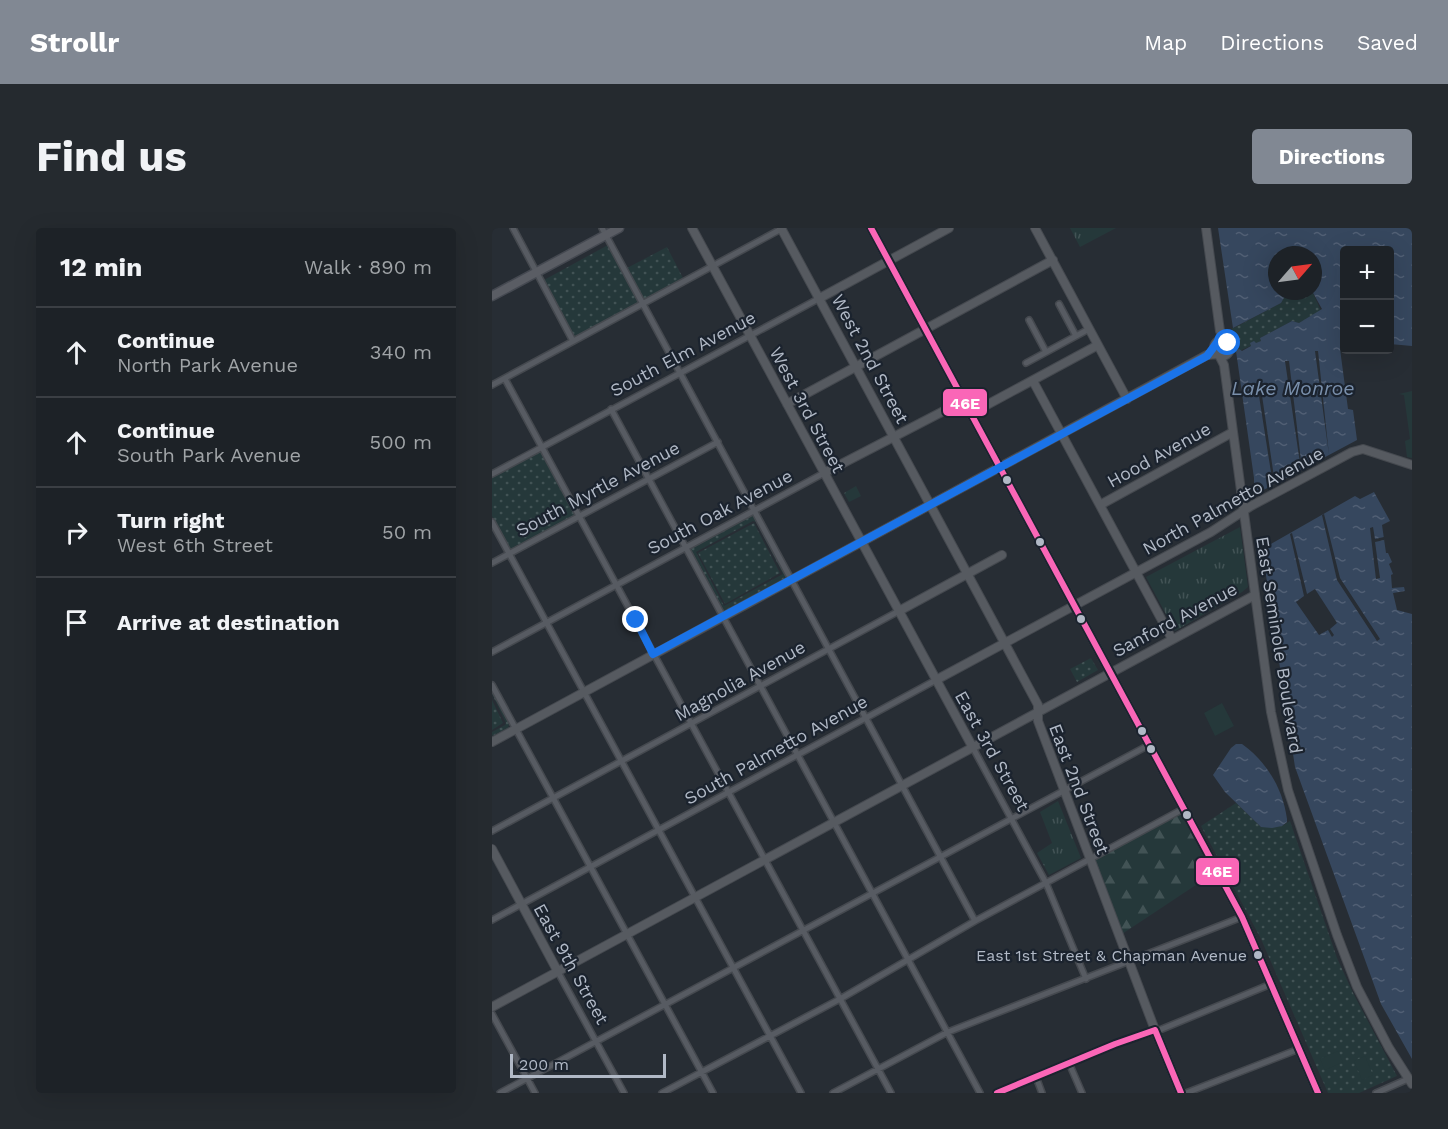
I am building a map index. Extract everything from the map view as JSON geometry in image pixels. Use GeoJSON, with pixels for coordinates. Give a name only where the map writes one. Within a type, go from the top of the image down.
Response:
{"type":"FeatureCollection","features":[{"type":"Feature","properties":{"kind":"main road"},"geometry":{"type":"LineString","coordinates":[[492,296],[537,272],[604,231],[619,228]]}},
{"type":"Feature","properties":{"kind":"street"},"geometry":{"type":"LineString","coordinates":[[513,228],[573,341]]}},
{"type":"Feature","properties":{"kind":"street","name":"West 3rd Street"},"geometry":{"type":"LineString","coordinates":[[692,228],[861,542]]}},
{"type":"Feature","properties":{"kind":"street"},"geometry":{"type":"LineString","coordinates":[[492,385],[782,228]]}},
{"type":"Feature","properties":{"kind":"street","name":"West 2nd Street"},"geometry":{"type":"LineString","coordinates":[[782,228],[931,505]]}},
{"type":"Feature","properties":{"kind":"street"},"geometry":{"type":"LineString","coordinates":[[871,228],[1242,917],[1318,1093]]}},
{"type":"Feature","properties":{"kind":"street","name":"South Elm Avenue"},"geometry":{"type":"LineString","coordinates":[[492,474],[948,228]]}},
{"type":"Feature","properties":{"kind":"street"},"geometry":{"type":"LineString","coordinates":[[1035,228],[1127,399]]}},
{"type":"Feature","properties":{"kind":"street"},"geometry":{"type":"LineString","coordinates":[[492,742],[1207,356],[1222,354],[1229,348],[1220,331],[1206,228]]}},
{"type":"Feature","properties":{"kind":"street"},"geometry":{"type":"LineString","coordinates":[[604,231],[831,649],[975,921]]}},
{"type":"Feature","properties":{"kind":"street"},"geometry":{"type":"LineString","coordinates":[[787,404],[1053,260]]}},
{"type":"Feature","properties":{"kind":"street"},"geometry":{"type":"LineString","coordinates":[[1059,304],[1076,336]]}},
{"type":"Feature","properties":{"kind":"street"},"geometry":{"type":"LineString","coordinates":[[1029,320],[1046,352]]}},
{"type":"Feature","properties":{"kind":"street"},"geometry":{"type":"LineString","coordinates":[[1026,363],[1089,329]]}},
{"type":"Feature","properties":{"kind":"street"},"geometry":{"type":"LineString","coordinates":[[1207,356],[1220,331]]}},
{"type":"Feature","properties":{"kind":"street"},"geometry":{"type":"LineString","coordinates":[[1215,344],[1221,340],[1226,341]]}},
{"type":"Feature","properties":{"kind":"street"},"geometry":{"type":"LineString","coordinates":[[1215,344],[1215,351],[1222,354]]}},
{"type":"Feature","properties":{"kind":"street"},"geometry":{"type":"LineString","coordinates":[[970,414],[1098,345]]}},
{"type":"Feature","properties":{"kind":"street","name":"East Seminole Boulevard"},"geometry":{"type":"LineString","coordinates":[[1222,354],[1275,737],[1296,816],[1357,987],[1410,1082]]}},
{"type":"Feature","properties":{"kind":"street"},"geometry":{"type":"LineString","coordinates":[[505,379],[891,1093]]}},
{"type":"Feature","properties":{"kind":"street"},"geometry":{"type":"LineString","coordinates":[[1033,381],[1172,639]]}},
{"type":"Feature","properties":{"kind":"street","name":"South Oak Avenue"},"geometry":{"type":"LineString","coordinates":[[492,652],[963,400]]}},
{"type":"Feature","properties":{"kind":"street"},"geometry":{"type":"LineString","coordinates":[[611,410],[980,1093]]}},
{"type":"Feature","properties":{"kind":"street","name":"Hood Avenue"},"geometry":{"type":"LineString","coordinates":[[1100,505],[1233,432]]}},
{"type":"Feature","properties":{"kind":"street","name":"South Myrtle Avenue"},"geometry":{"type":"LineString","coordinates":[[492,563],[718,442]]}},
{"type":"Feature","properties":{"kind":"street","name":"North Palmetto Avenue"},"geometry":{"type":"LineString","coordinates":[[1074,606],[1244,513],[1266,498],[1357,450],[1363,449],[1412,465]]}},
{"type":"Feature","properties":{"kind":"street","name":"East 2nd Street"},"geometry":{"type":"LineString","coordinates":[[931,505],[1038,705],[1038,721],[1089,859],[1181,1093]]}},
{"type":"Feature","properties":{"kind":"street"},"geometry":{"type":"LineString","coordinates":[[492,522],[801,1093]]}},
{"type":"Feature","properties":{"kind":"street","name":"East 3rd Street"},"geometry":{"type":"LineString","coordinates":[[861,542],[1046,883],[1086,979]]}},
{"type":"Feature","properties":{"kind":"street","name":"Magnolia Avenue"},"geometry":{"type":"LineString","coordinates":[[492,831],[1002,555]]}},
{"type":"Feature","properties":{"kind":"street","name":"Sanford Avenue"},"geometry":{"type":"LineString","coordinates":[[492,1007],[1255,595]]}},
{"type":"Feature","properties":{"kind":"street","name":"South Palmetto Avenue"},"geometry":{"type":"LineString","coordinates":[[492,920],[1074,606]]}},
{"type":"Feature","properties":{"kind":"street"},"geometry":{"type":"LineString","coordinates":[[492,685],[713,1093]]}},
{"type":"Feature","properties":{"kind":"street"},"geometry":{"type":"LineString","coordinates":[[500,1093],[1149,745]]}},
{"type":"Feature","properties":{"kind":"street"},"geometry":{"type":"LineString","coordinates":[[662,1093],[840,999],[975,921],[1183,809]]}},
{"type":"Feature","properties":{"kind":"street","name":"East 9th Street"},"geometry":{"type":"LineString","coordinates":[[492,849],[624,1093]]}},
{"type":"Feature","properties":{"kind":"street"},"geometry":{"type":"LineString","coordinates":[[833,1093],[948,1032],[1242,917]]}},
{"type":"Feature","properties":{"kind":"street"},"geometry":{"type":"LineString","coordinates":[[997,1093],[1271,984]]}},
{"type":"Feature","properties":{"kind":"street"},"geometry":{"type":"LineString","coordinates":[[492,1014],[535,1093]]}},
{"type":"Feature","properties":{"kind":"street"},"geometry":{"type":"LineString","coordinates":[[1186,1093],[1299,1049]]}},
{"type":"Feature","properties":{"kind":"street"},"geometry":{"type":"LineString","coordinates":[[1069,1063],[1082,1093]]}},
{"type":"Feature","properties":{"kind":"street"},"geometry":{"type":"LineString","coordinates":[[1036,1077],[1042,1093]]}},
{"type":"Feature","properties":{"kind":"street"},"geometry":{"type":"LineString","coordinates":[[1376,1093],[1410,1082]]}},
{"type":"Feature","properties":{"kind":"green space"},"geometry":{"type":"Polygon","coordinates":[[[1070,228],[1116,228],[1080,247],[1070,228]]]}},
{"type":"Feature","properties":{"kind":"green space"},"geometry":{"type":"Polygon","coordinates":[[[608,245],[639,302],[575,338],[544,280],[608,245]]]}},
{"type":"Feature","properties":{"kind":"green space"},"geometry":{"type":"Polygon","coordinates":[[[667,247],[683,278],[644,299],[627,268],[667,247]]]}},
{"type":"Feature","properties":{"kind":"green space"},"geometry":{"type":"Polygon","coordinates":[[[1282,300],[1316,300],[1321,311],[1299,323],[1292,321],[1260,338],[1261,341],[1235,353],[1232,328],[1281,303],[1282,300]]]}},
{"type":"Feature","properties":{"kind":"green space"},"geometry":{"type":"Polygon","coordinates":[[[1412,391],[1412,458],[1407,457],[1405,441],[1410,439],[1404,395],[1399,394],[1412,391]]]}},
{"type":"Feature","properties":{"kind":"green space"},"geometry":{"type":"Polygon","coordinates":[[[540,451],[575,516],[510,551],[492,516],[492,476],[540,451]]]}},
{"type":"Feature","properties":{"kind":"green space"},"geometry":{"type":"Polygon","coordinates":[[[856,486],[861,496],[849,502],[844,493],[856,486]]]}},
{"type":"Feature","properties":{"kind":"green space"},"geometry":{"type":"Polygon","coordinates":[[[754,514],[788,579],[724,613],[690,548],[754,514]],[[753,521],[696,552],[724,606],[783,574],[756,522],[753,521]]]}},
{"type":"Feature","properties":{"kind":"green space"},"geometry":{"type":"Polygon","coordinates":[[[754,523],[780,573],[725,604],[698,553],[754,523]]]}},
{"type":"Feature","properties":{"kind":"green space"},"geometry":{"type":"Polygon","coordinates":[[[1240,527],[1248,587],[1175,631],[1146,577],[1240,527]]]}},
{"type":"Feature","properties":{"kind":"green space"},"geometry":{"type":"Polygon","coordinates":[[[1091,658],[1098,670],[1077,682],[1070,669],[1091,658]]]}},
{"type":"Feature","properties":{"kind":"green space"},"geometry":{"type":"Polygon","coordinates":[[[492,691],[510,722],[508,728],[492,736],[492,732],[506,723],[492,691]]]}},
{"type":"Feature","properties":{"kind":"green space"},"geometry":{"type":"Polygon","coordinates":[[[492,700],[503,723],[492,730],[492,700]]]}},
{"type":"Feature","properties":{"kind":"green space"},"geometry":{"type":"Polygon","coordinates":[[[1222,703],[1234,726],[1215,736],[1204,713],[1222,703]]]}},
{"type":"Feature","properties":{"kind":"green space"},"geometry":{"type":"Polygon","coordinates":[[[1058,801],[1081,858],[1049,875],[1037,853],[1052,843],[1040,812],[1058,801]]]}},
{"type":"Feature","properties":{"kind":"green space"},"geometry":{"type":"Polygon","coordinates":[[[1236,803],[1261,827],[1282,826],[1290,821],[1337,958],[1397,1076],[1359,1093],[1328,1093],[1261,939],[1201,826],[1236,803]]]}},
{"type":"Feature","properties":{"kind":"green space"},"geometry":{"type":"Polygon","coordinates":[[[1182,813],[1214,873],[1122,934],[1093,861],[1182,813]]]}},
{"type":"Feature","properties":{"kind":"green space"},"geometry":{"type":"Polygon","coordinates":[[[1338,1051],[1343,1062],[1325,1070],[1320,1059],[1338,1051]]]}},
{"type":"Feature","properties":{"kind":"green space"},"geometry":{"type":"Polygon","coordinates":[[[1365,1056],[1373,1075],[1362,1080],[1354,1061],[1365,1056]]]}},
{"type":"Feature","properties":{"kind":"water","name":"Lake Monroe"},"geometry":{"type":"Polygon","coordinates":[[[1218,228],[1412,228],[1412,346],[1394,344],[1394,246],[1340,246],[1340,354],[1348,409],[1353,410],[1357,440],[1254,495],[1254,478],[1236,351],[1239,349],[1242,351],[1251,346],[1250,343],[1261,341],[1260,338],[1292,321],[1299,323],[1322,309],[1317,300],[1322,300],[1322,246],[1268,246],[1268,300],[1283,300],[1233,328],[1218,228]]]}},
{"type":"Feature","properties":{"kind":"water"},"geometry":{"type":"Polygon","coordinates":[[[1374,492],[1390,521],[1382,525],[1386,553],[1392,562],[1389,564],[1393,574],[1391,575],[1392,588],[1404,587],[1405,591],[1393,593],[1397,610],[1412,614],[1412,1059],[1381,1004],[1295,767],[1262,549],[1355,496],[1360,499],[1374,492]]]}},
{"type":"Feature","properties":{"kind":"water"},"geometry":{"type":"Polygon","coordinates":[[[1236,744],[1242,744],[1259,759],[1278,787],[1287,822],[1282,826],[1261,827],[1225,792],[1213,775],[1236,744]]]}},
{"type":"Feature","properties":{"kind":"pier"},"geometry":{"type":"Polygon","coordinates":[[[1315,351],[1318,351],[1329,455],[1315,351]]]}},
{"type":"Feature","properties":{"kind":"pier"},"geometry":{"type":"Polygon","coordinates":[[[1285,361],[1289,361],[1301,470],[1285,361]]]}},
{"type":"Feature","properties":{"kind":"pier"},"geometry":{"type":"Polygon","coordinates":[[[1260,382],[1275,484],[1273,485],[1257,383],[1260,382]]]}},
{"type":"Feature","properties":{"kind":"pier"},"geometry":{"type":"Polygon","coordinates":[[[1324,514],[1340,578],[1380,639],[1377,641],[1337,580],[1322,515],[1324,514]]]}},
{"type":"Feature","properties":{"kind":"pier"},"geometry":{"type":"Polygon","coordinates":[[[1373,527],[1375,539],[1384,537],[1384,540],[1375,542],[1380,578],[1376,579],[1370,528],[1373,527]]]}},
{"type":"Feature","properties":{"kind":"pier"},"geometry":{"type":"Polygon","coordinates":[[[1292,533],[1307,594],[1315,589],[1337,623],[1330,629],[1334,635],[1332,637],[1328,630],[1319,635],[1296,602],[1304,596],[1290,534],[1292,533]]]}},
{"type":"Feature","properties":{"kind":"transit line","name":"46E"},"geometry":{"type":"LineString","coordinates":[[871,228],[1242,917],[1318,1093]]}},
{"type":"Feature","properties":{"kind":"transit line","name":"46E"},"geometry":{"type":"LineString","coordinates":[[1155,1030],[1181,1093]]}},
{"type":"Feature","properties":{"kind":"transit line","name":"46E"},"geometry":{"type":"LineString","coordinates":[[997,1093],[1115,1044],[1155,1030]]}},
{"type":"Feature","properties":{"kind":"place","name":"East 1st Street & Chapman Avenue"},"geometry":{"type":"Point","coordinates":[1258,955]}},
{"type":"Feature","properties":{"kind":"route"},"geometry":{"type":"LineString","coordinates":[[636,620],[653,654],[1207,356],[1219,340],[1228,343]]}}]}
